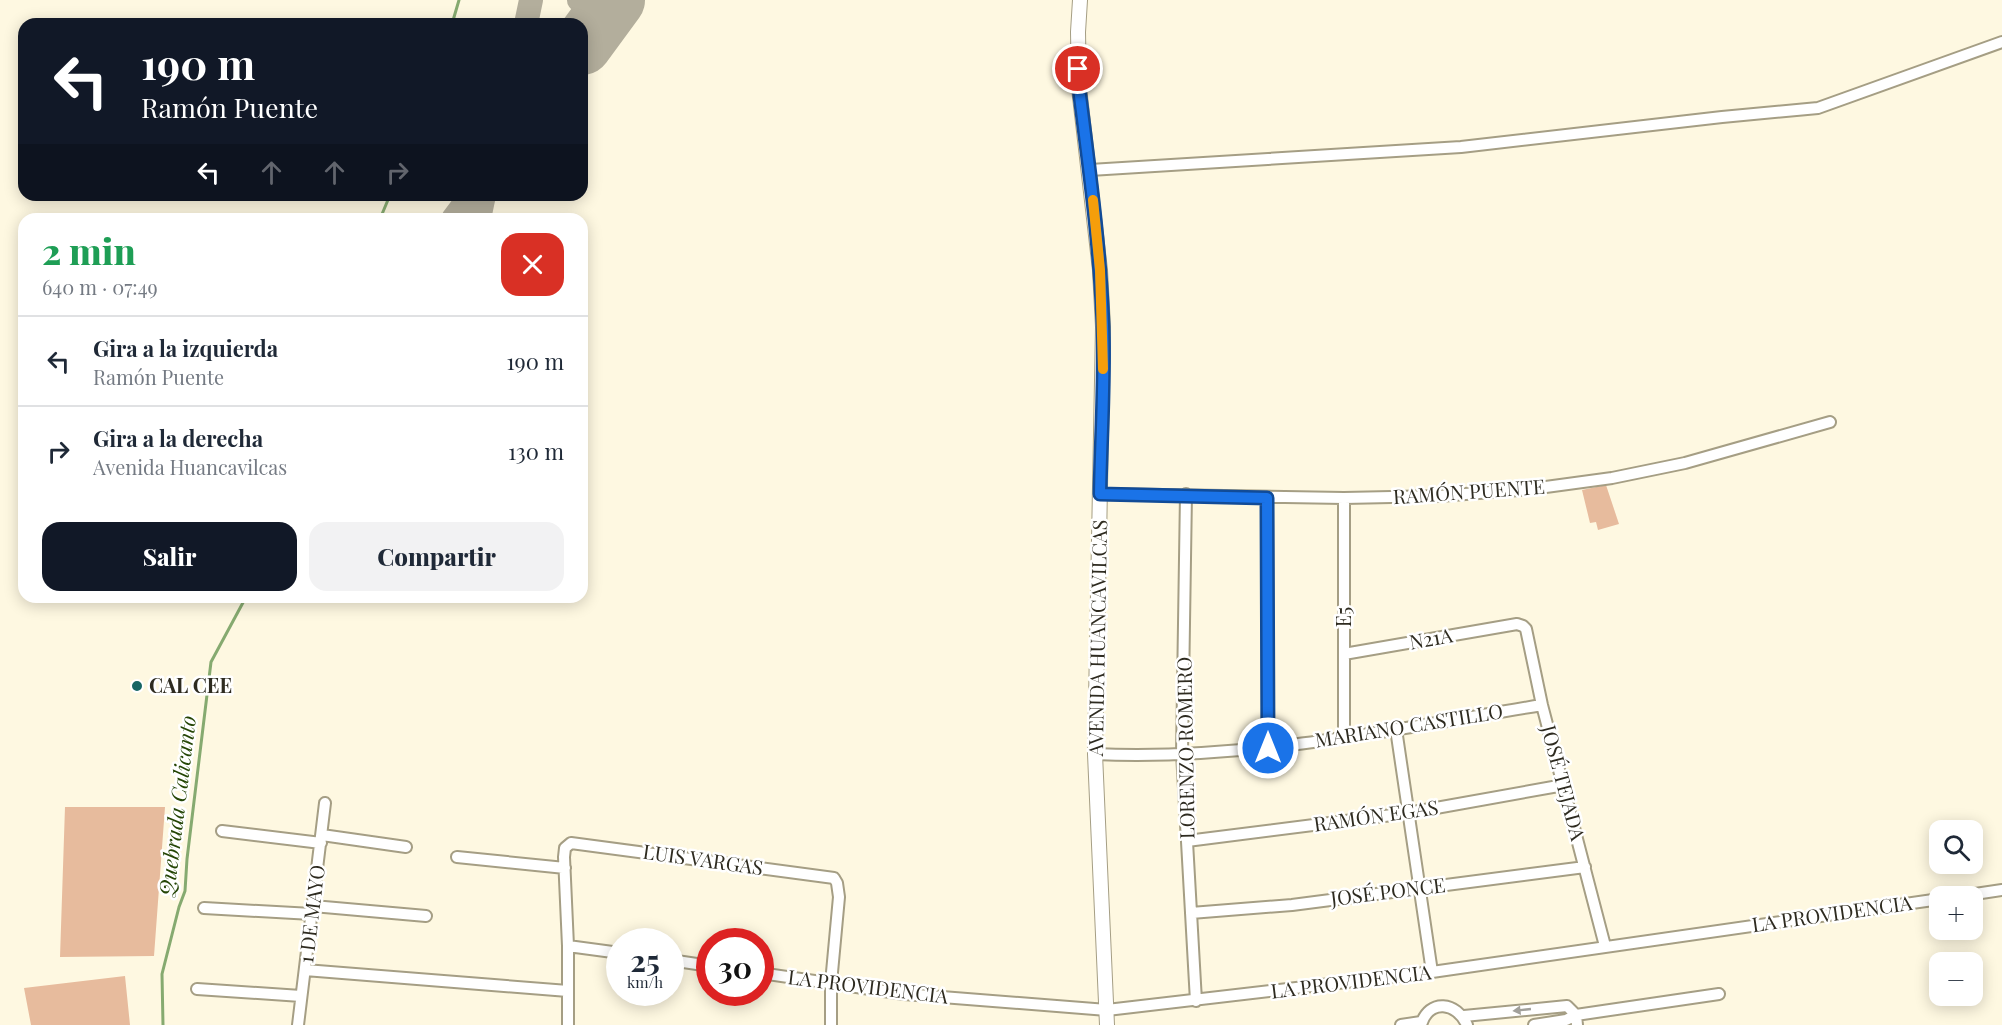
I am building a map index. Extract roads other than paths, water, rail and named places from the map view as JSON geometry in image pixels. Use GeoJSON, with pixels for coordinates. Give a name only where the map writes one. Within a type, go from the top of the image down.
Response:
{"type":"FeatureCollection","features":[{"type":"Feature","properties":{"kind":"street","name":"AVENIDA HUANCAVILCAS"},"geometry":{"type":"LineString","coordinates":[[1080,0],[1079,88],[1090,170],[1103,327],[1095,754],[1107,1025]]}},
{"type":"Feature","properties":{"kind":"street"},"geometry":{"type":"LineString","coordinates":[[1090,170],[1461,147],[1818,108],[2002,42]]}},
{"type":"Feature","properties":{"kind":"street","name":"RAMÓN PUENTE"},"geometry":{"type":"LineString","coordinates":[[1100,494],[1344,498],[1440,496],[1520,490],[1612,478],[1685,463],[1830,422]]}},
{"type":"Feature","properties":{"kind":"street","name":"LORENZO ROMERO"},"geometry":{"type":"LineString","coordinates":[[1186,494],[1182,753],[1196,1001]]}},
{"type":"Feature","properties":{"kind":"street"},"geometry":{"type":"LineString","coordinates":[[1267,498],[1268,748]]}},
{"type":"Feature","properties":{"kind":"street","name":"E5"},"geometry":{"type":"LineString","coordinates":[[1344,498],[1344,736]]}},
{"type":"Feature","properties":{"kind":"street","name":"N21A"},"geometry":{"type":"LineString","coordinates":[[1344,654],[1517,624]]}},
{"type":"Feature","properties":{"kind":"street","name":"JOSÉ TEJADA"},"geometry":{"type":"LineString","coordinates":[[1517,624],[1526,629],[1542,705],[1605,946]]}},
{"type":"Feature","properties":{"kind":"street","name":"MARIANO CASTILLO"},"geometry":{"type":"LineString","coordinates":[[1095,754],[1182,753],[1268,748],[1542,705]]}},
{"type":"Feature","properties":{"kind":"street"},"geometry":{"type":"LineString","coordinates":[[1396,729],[1432,972]]}},
{"type":"Feature","properties":{"kind":"street","name":"RAMÓN EGAS"},"geometry":{"type":"LineString","coordinates":[[1187,841],[1408,813],[1564,785]]}},
{"type":"Feature","properties":{"kind":"street","name":"1 DE MAYO"},"geometry":{"type":"LineString","coordinates":[[298,1025],[325,803]]}},
{"type":"Feature","properties":{"kind":"street"},"geometry":{"type":"LineString","coordinates":[[222,831],[406,847]]}},
{"type":"Feature","properties":{"kind":"street","name":"LUIS VARGAS"},"geometry":{"type":"LineString","coordinates":[[565,868],[565,848],[571,843],[834,878],[839,897],[831,983]]}},
{"type":"Feature","properties":{"kind":"street"},"geometry":{"type":"LineString","coordinates":[[457,856],[565,868],[568,1025]]}},
{"type":"Feature","properties":{"kind":"street","name":"JOSÉ PONCE"},"geometry":{"type":"LineString","coordinates":[[1191,913],[1292,905],[1585,867]]}},
{"type":"Feature","properties":{"kind":"street"},"geometry":{"type":"LineString","coordinates":[[1983,893],[2002,890]]}},
{"type":"Feature","properties":{"kind":"street","name":"LA PROVIDENCIA"},"geometry":{"type":"LineString","coordinates":[[774,975],[904,994],[1107,1010],[1432,972],[1929,901]]}},
{"type":"Feature","properties":{"kind":"street"},"geometry":{"type":"LineString","coordinates":[[204,908],[313,910],[426,916]]}},
{"type":"Feature","properties":{"kind":"street"},"geometry":{"type":"LineString","coordinates":[[568,946],[606,951]]}},
{"type":"Feature","properties":{"kind":"street"},"geometry":{"type":"LineString","coordinates":[[305,970],[568,991]]}},
{"type":"Feature","properties":{"kind":"street"},"geometry":{"type":"LineString","coordinates":[[831,983],[831,1025]]}},
{"type":"Feature","properties":{"kind":"street"},"geometry":{"type":"LineString","coordinates":[[197,989],[302,996]]}},
{"type":"Feature","properties":{"kind":"street"},"geometry":{"type":"LineString","coordinates":[[1534,1025],[1576,1020],[1592,1013],[1719,994]]}},
{"type":"Feature","properties":{"kind":"street"},"geometry":{"type":"LineString","coordinates":[[1401,1025],[1421,1024],[1432,1009],[1441,1006],[1458,1010],[1465,1021],[1567,1006],[1576,1020]]}},
{"type":"Feature","properties":{"kind":"street"},"geometry":{"type":"LineString","coordinates":[[1592,1013],[1594,1025]]}},
{"type":"Feature","properties":{"kind":"waterway","name":"Quebrada Calicanto"},"geometry":{"type":"LineString","coordinates":[[454,18],[459,0]]}},
{"type":"Feature","properties":{"kind":"waterway","name":"Quebrada Calicanto"},"geometry":{"type":"LineString","coordinates":[[382,213],[388,201]]}},
{"type":"Feature","properties":{"kind":"waterway","name":"Quebrada Calicanto"},"geometry":{"type":"LineString","coordinates":[[163,1025],[162,974],[185,891],[211,662],[243,603]]}},
{"type":"Feature","properties":{"kind":"place","name":"CAL CEE"},"geometry":{"type":"Point","coordinates":[137,686]}}]}
